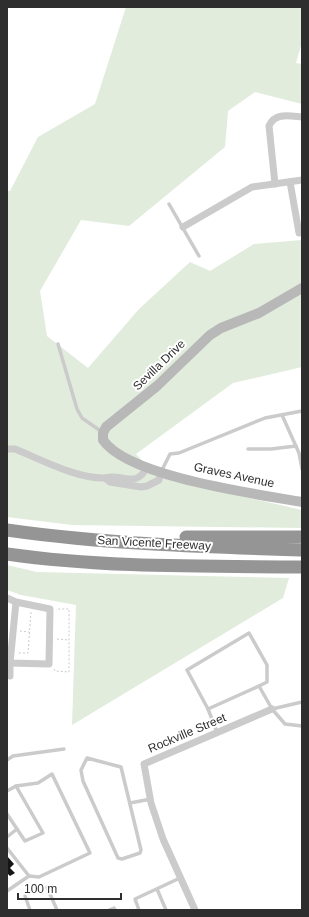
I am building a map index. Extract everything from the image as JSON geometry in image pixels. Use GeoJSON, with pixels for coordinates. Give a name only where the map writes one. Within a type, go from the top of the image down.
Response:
{"type":"FeatureCollection","features":[{"type":"Feature","properties":{"kind":"highway","name":"San Vicente Freeway"},"geometry":{"type":"LineString","coordinates":[[7,530],[54,537],[302,550]]}},
{"type":"Feature","properties":{"kind":"highway"},"geometry":{"type":"LineString","coordinates":[[54,537],[302,537]]}},
{"type":"Feature","properties":{"kind":"highway","name":"San Vicente Freeway"},"geometry":{"type":"LineString","coordinates":[[7,554],[85,562],[147,565],[302,567]]}},
{"type":"Feature","properties":{"kind":"highway"},"geometry":{"type":"LineString","coordinates":[[282,567],[302,572]]}},
{"type":"Feature","properties":{"kind":"street"},"geometry":{"type":"LineString","coordinates":[[275,184],[269,126],[272,120],[278,117],[302,117]]}},
{"type":"Feature","properties":{"kind":"street"},"geometry":{"type":"LineString","coordinates":[[183,227],[252,187],[302,180]]}},
{"type":"Feature","properties":{"kind":"street"},"geometry":{"type":"LineString","coordinates":[[290,182],[300,233]]}},
{"type":"Feature","properties":{"kind":"street","name":"Sevilla Drive"},"geometry":{"type":"LineString","coordinates":[[103,433],[106,427],[157,386],[210,335],[221,328],[259,313],[302,288]]}},
{"type":"Feature","properties":{"kind":"street"},"geometry":{"type":"LineString","coordinates":[[103,433],[103,440],[107,446],[117,454],[147,468],[161,472],[159,480],[147,486],[110,482],[105,478]]}},
{"type":"Feature","properties":{"kind":"street"},"geometry":{"type":"LineString","coordinates":[[7,449],[14,450],[78,474],[105,478],[138,479],[144,474],[147,468]]}},
{"type":"Feature","properties":{"kind":"street","name":"Graves Avenue"},"geometry":{"type":"LineString","coordinates":[[161,472],[203,483],[302,502]]}},
{"type":"Feature","properties":{"kind":"street"},"geometry":{"type":"LineString","coordinates":[[7,598],[16,602],[50,609],[49,664],[10,663]]}},
{"type":"Feature","properties":{"kind":"street"},"geometry":{"type":"LineString","coordinates":[[10,676],[16,602]]}},
{"type":"Feature","properties":{"kind":"street","name":"Rockville Street"},"geometry":{"type":"LineString","coordinates":[[195,910],[162,839],[151,799],[144,764],[272,709]]}},
{"type":"Feature","properties":{"kind":"lane"},"geometry":{"type":"LineString","coordinates":[[170,204],[199,256]]}},
{"type":"Feature","properties":{"kind":"lane"},"geometry":{"type":"LineString","coordinates":[[58,344],[77,409],[82,418],[103,433]]}},
{"type":"Feature","properties":{"kind":"lane"},"geometry":{"type":"LineString","coordinates":[[161,472],[170,454],[179,453],[265,418],[302,411]]}},
{"type":"Feature","properties":{"kind":"lane"},"geometry":{"type":"LineString","coordinates":[[282,415],[300,453],[302,469]]}},
{"type":"Feature","properties":{"kind":"lane"},"geometry":{"type":"LineString","coordinates":[[248,449],[271,449],[296,446]]}},
{"type":"Feature","properties":{"kind":"lane"},"geometry":{"type":"LineString","coordinates":[[208,709],[267,682],[268,664],[249,633],[187,670],[208,709],[217,732]]}},
{"type":"Feature","properties":{"kind":"lane"},"geometry":{"type":"LineString","coordinates":[[259,686],[272,709],[285,724],[302,726]]}},
{"type":"Feature","properties":{"kind":"lane"},"geometry":{"type":"LineString","coordinates":[[272,709],[302,702]]}},
{"type":"Feature","properties":{"kind":"lane"},"geometry":{"type":"LineString","coordinates":[[7,760],[13,756],[64,749]]}},
{"type":"Feature","properties":{"kind":"lane"},"geometry":{"type":"LineString","coordinates":[[87,758],[121,767],[130,803],[141,852],[120,859],[83,781],[81,770],[87,758]]}},
{"type":"Feature","properties":{"kind":"lane"},"geometry":{"type":"LineString","coordinates":[[7,791],[16,786],[38,783],[52,774],[90,854],[39,877],[29,876],[7,891]]}},
{"type":"Feature","properties":{"kind":"lane"},"geometry":{"type":"LineString","coordinates":[[7,814],[26,841],[43,833],[16,786]]}},
{"type":"Feature","properties":{"kind":"lane"},"geometry":{"type":"LineString","coordinates":[[130,803],[151,799]]}},
{"type":"Feature","properties":{"kind":"lane"},"geometry":{"type":"LineString","coordinates":[[7,837],[17,829]]}},
{"type":"Feature","properties":{"kind":"lane"},"geometry":{"type":"LineString","coordinates":[[7,848],[29,876]]}},
{"type":"Feature","properties":{"kind":"lane"},"geometry":{"type":"LineString","coordinates":[[139,910],[135,899],[180,878]]}},
{"type":"Feature","properties":{"kind":"lane"},"geometry":{"type":"LineString","coordinates":[[47,887],[57,910]]}},
{"type":"Feature","properties":{"kind":"lane"},"geometry":{"type":"LineString","coordinates":[[157,889],[166,910]]}},
{"type":"Feature","properties":{"kind":"lane"},"geometry":{"type":"LineString","coordinates":[[25,896],[30,910]]}},
{"type":"Feature","properties":{"kind":"lane"},"geometry":{"type":"LineString","coordinates":[[109,910],[114,908],[115,910]]}},
{"type":"Feature","properties":{"kind":"path"},"geometry":{"type":"LineString","coordinates":[[11,653],[28,653],[31,605]]}},
{"type":"Feature","properties":{"kind":"path"},"geometry":{"type":"LineString","coordinates":[[50,609],[69,610],[69,672],[55,671]]}},
{"type":"Feature","properties":{"kind":"path"},"geometry":{"type":"LineString","coordinates":[[13,630],[30,632]]}},
{"type":"Feature","properties":{"kind":"path"},"geometry":{"type":"LineString","coordinates":[[50,639],[70,640]]}},
{"type":"Feature","properties":{"kind":"green space"},"geometry":{"type":"Polygon","coordinates":[[[126,7],[302,7],[302,42],[296,63],[302,64],[302,104],[255,92],[228,111],[225,147],[129,226],[81,220],[40,291],[47,336],[88,368],[139,309],[190,262],[210,271],[254,244],[302,240],[302,367],[233,383],[136,454],[158,477],[302,510],[302,528],[72,525],[7,517],[7,191],[10,191],[38,137],[95,104],[126,7]]]}},
{"type":"Feature","properties":{"kind":"green space"},"geometry":{"type":"Polygon","coordinates":[[[7,565],[37,572],[289,578],[283,598],[72,725],[76,605],[21,595],[7,590],[7,565]]]}},
{"type":"Feature","properties":{"kind":"building"},"geometry":{"type":"Polygon","coordinates":[[[7,856],[14,864],[10,868],[15,873],[10,876],[7,873],[7,856]]]}}]}
